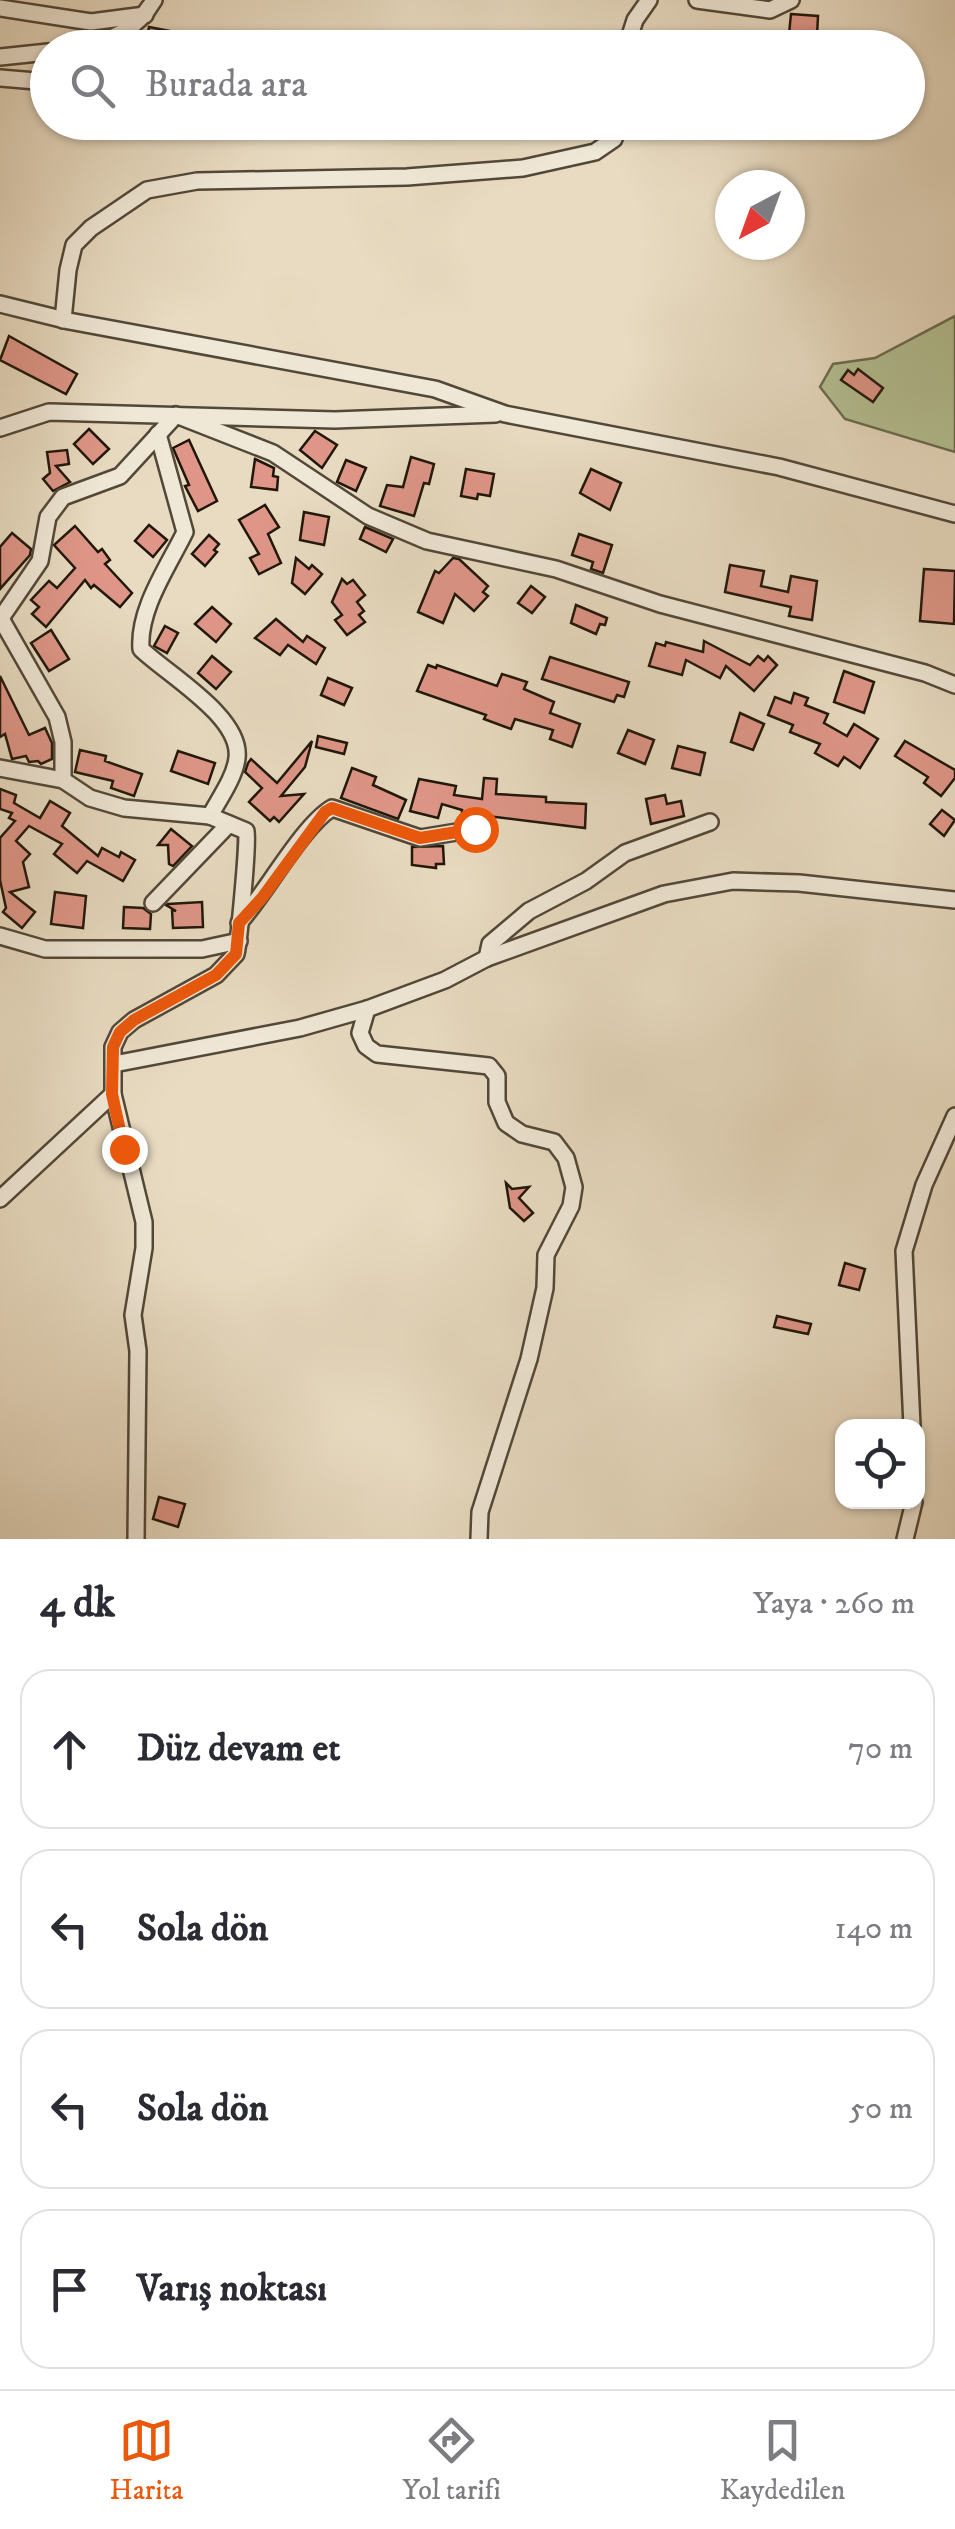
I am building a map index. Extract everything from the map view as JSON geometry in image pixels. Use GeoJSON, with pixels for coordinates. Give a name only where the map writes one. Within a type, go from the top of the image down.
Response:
{"type":"FeatureCollection","features":[{"type":"Feature","properties":{"kind":"street"},"geometry":{"type":"LineString","coordinates":[[128,30],[154,0]]}},
{"type":"Feature","properties":{"kind":"street"},"geometry":{"type":"LineString","coordinates":[[631,30],[650,0]]}},
{"type":"Feature","properties":{"kind":"street"},"geometry":{"type":"LineString","coordinates":[[697,0],[770,10],[791,0]]}},
{"type":"Feature","properties":{"kind":"street"},"geometry":{"type":"LineString","coordinates":[[0,8],[91,22],[145,15]]}},
{"type":"Feature","properties":{"kind":"street"},"geometry":{"type":"LineString","coordinates":[[0,56],[30,54]]}},
{"type":"Feature","properties":{"kind":"street"},"geometry":{"type":"LineString","coordinates":[[0,78],[30,80]]}},
{"type":"Feature","properties":{"kind":"street"},"geometry":{"type":"LineString","coordinates":[[64,320],[74,245],[91,228],[147,190],[197,181],[407,177],[523,168],[595,152],[613,140]]}},
{"type":"Feature","properties":{"kind":"street"},"geometry":{"type":"LineString","coordinates":[[0,304],[64,320],[435,390],[504,414],[780,466],[955,514]]}},
{"type":"Feature","properties":{"kind":"street"},"geometry":{"type":"LineString","coordinates":[[0,428],[48,412],[335,420],[504,414]]}},
{"type":"Feature","properties":{"kind":"street"},"geometry":{"type":"LineString","coordinates":[[64,780],[63,742],[57,718],[0,618],[40,561],[48,518],[63,497],[120,476],[176,415]]}},
{"type":"Feature","properties":{"kind":"street"},"geometry":{"type":"LineString","coordinates":[[176,415],[273,453],[368,516],[427,541],[556,569],[660,604],[924,672],[955,685]]}},
{"type":"Feature","properties":{"kind":"street"},"geometry":{"type":"LineString","coordinates":[[158,434],[185,532],[148,608],[140,633],[141,649],[202,698],[231,730],[238,746],[237,763],[210,816]]}},
{"type":"Feature","properties":{"kind":"street"},"geometry":{"type":"LineString","coordinates":[[0,768],[64,780],[90,798],[124,808],[210,816],[246,830],[250,841],[236,954],[216,975],[134,1020],[120,1032],[113,1047],[112,1094],[144,1222],[144,1248],[133,1315],[138,1351],[136,1539]]}},
{"type":"Feature","properties":{"kind":"street"},"geometry":{"type":"LineString","coordinates":[[239,923],[262,898],[303,838],[332,808],[420,838],[475,829]]}},
{"type":"Feature","properties":{"kind":"street"},"geometry":{"type":"LineString","coordinates":[[487,958],[490,944],[529,911],[586,881],[625,853],[710,822]]}},
{"type":"Feature","properties":{"kind":"street"},"geometry":{"type":"LineString","coordinates":[[153,903],[229,824]]}},
{"type":"Feature","properties":{"kind":"street"},"geometry":{"type":"LineString","coordinates":[[114,1064],[300,1028],[367,1009],[445,980],[487,958],[664,894],[733,881],[800,883],[955,900]]}},
{"type":"Feature","properties":{"kind":"street"},"geometry":{"type":"LineString","coordinates":[[0,936],[45,949],[202,949],[240,940]]}},
{"type":"Feature","properties":{"kind":"street"},"geometry":{"type":"LineString","coordinates":[[367,1009],[360,1032],[366,1046],[376,1054],[489,1066],[497,1076],[497,1102],[506,1123],[522,1134],[554,1142],[566,1158],[574,1187],[571,1206],[546,1254],[545,1288],[529,1358],[480,1512],[479,1539]]}},
{"type":"Feature","properties":{"kind":"street"},"geometry":{"type":"LineString","coordinates":[[0,1199],[112,1094]]}},
{"type":"Feature","properties":{"kind":"street"},"geometry":{"type":"LineString","coordinates":[[912,1419],[904,1251],[924,1185],[955,1116]]}},
{"type":"Feature","properties":{"kind":"street"},"geometry":{"type":"LineString","coordinates":[[905,1539],[912,1509]]}},
{"type":"Feature","properties":{"kind":"green space"},"geometry":{"type":"Polygon","coordinates":[[[955,316],[955,452],[845,419],[820,387],[833,364],[875,358],[955,316]]]}},
{"type":"Feature","properties":{"kind":"building"},"geometry":{"type":"Polygon","coordinates":[[[791,14],[818,16],[817,30],[789,30],[791,14]]]}},
{"type":"Feature","properties":{"kind":"building"},"geometry":{"type":"Polygon","coordinates":[[[9,336],[77,374],[66,394],[0,360],[9,336]]]}},
{"type":"Feature","properties":{"kind":"building"},"geometry":{"type":"Polygon","coordinates":[[[858,369],[883,388],[873,402],[841,380],[848,370],[854,375],[858,369]]]}},
{"type":"Feature","properties":{"kind":"building"},"geometry":{"type":"Polygon","coordinates":[[[89,429],[109,449],[93,464],[74,444],[89,429]]]}},
{"type":"Feature","properties":{"kind":"building"},"geometry":{"type":"Polygon","coordinates":[[[315,431],[337,445],[322,468],[300,450],[315,431]]]}},
{"type":"Feature","properties":{"kind":"building"},"geometry":{"type":"Polygon","coordinates":[[[189,440],[217,501],[198,511],[173,448],[189,440]]]}},
{"type":"Feature","properties":{"kind":"building"},"geometry":{"type":"Polygon","coordinates":[[[67,450],[69,464],[56,466],[70,482],[53,491],[43,479],[50,473],[47,452],[67,450]]]}},
{"type":"Feature","properties":{"kind":"building"},"geometry":{"type":"Polygon","coordinates":[[[411,457],[434,464],[414,516],[380,506],[387,485],[403,487],[411,457]]]}},
{"type":"Feature","properties":{"kind":"building"},"geometry":{"type":"Polygon","coordinates":[[[255,459],[274,468],[277,490],[251,487],[255,459]]]}},
{"type":"Feature","properties":{"kind":"building"},"geometry":{"type":"Polygon","coordinates":[[[346,460],[366,468],[356,491],[337,482],[346,460]]]}},
{"type":"Feature","properties":{"kind":"building"},"geometry":{"type":"Polygon","coordinates":[[[466,469],[494,474],[490,496],[461,496],[466,469]]]}},
{"type":"Feature","properties":{"kind":"building"},"geometry":{"type":"Polygon","coordinates":[[[591,469],[621,483],[610,510],[580,493],[591,469]]]}},
{"type":"Feature","properties":{"kind":"building"},"geometry":{"type":"Polygon","coordinates":[[[265,505],[279,527],[268,534],[281,563],[259,574],[250,558],[259,554],[239,520],[265,505]]]}},
{"type":"Feature","properties":{"kind":"building"},"geometry":{"type":"Polygon","coordinates":[[[304,512],[329,517],[324,545],[300,540],[304,512]]]}},
{"type":"Feature","properties":{"kind":"building"},"geometry":{"type":"Polygon","coordinates":[[[149,525],[167,540],[153,557],[135,541],[149,525]]]}},
{"type":"Feature","properties":{"kind":"building"},"geometry":{"type":"Polygon","coordinates":[[[75,526],[98,552],[102,549],[110,560],[105,564],[132,593],[120,607],[85,580],[46,627],[32,614],[39,607],[31,600],[49,581],[57,588],[75,568],[54,545],[75,526]]]}},
{"type":"Feature","properties":{"kind":"building"},"geometry":{"type":"Polygon","coordinates":[[[365,527],[393,539],[386,552],[360,539],[365,527]]]}},
{"type":"Feature","properties":{"kind":"building"},"geometry":{"type":"Polygon","coordinates":[[[12,533],[31,549],[30,555],[0,589],[0,547],[12,533]]]}},
{"type":"Feature","properties":{"kind":"building"},"geometry":{"type":"Polygon","coordinates":[[[579,534],[612,545],[603,573],[591,569],[593,562],[572,555],[579,534]]]}},
{"type":"Feature","properties":{"kind":"building"},"geometry":{"type":"Polygon","coordinates":[[[209,535],[219,544],[205,566],[192,554],[209,535]]]}},
{"type":"Feature","properties":{"kind":"building"},"geometry":{"type":"Polygon","coordinates":[[[296,558],[322,574],[305,594],[292,583],[296,558]]]}},
{"type":"Feature","properties":{"kind":"building"},"geometry":{"type":"Polygon","coordinates":[[[453,558],[488,586],[483,592],[488,596],[474,611],[455,594],[443,623],[418,612],[435,571],[439,573],[453,558]]]}},
{"type":"Feature","properties":{"kind":"building"},"geometry":{"type":"Polygon","coordinates":[[[730,565],[764,571],[761,586],[788,592],[791,576],[817,581],[812,620],[789,616],[791,607],[725,592],[730,565]]]}},
{"type":"Feature","properties":{"kind":"building"},"geometry":{"type":"Polygon","coordinates":[[[924,569],[955,571],[954,624],[920,621],[924,569]]]}},
{"type":"Feature","properties":{"kind":"building"},"geometry":{"type":"Polygon","coordinates":[[[342,579],[347,584],[353,580],[365,595],[357,602],[364,611],[359,615],[365,622],[347,635],[335,620],[342,615],[332,602],[342,579]]]}},
{"type":"Feature","properties":{"kind":"building"},"geometry":{"type":"Polygon","coordinates":[[[531,586],[545,597],[532,613],[518,603],[531,586]]]}},
{"type":"Feature","properties":{"kind":"building"},"geometry":{"type":"Polygon","coordinates":[[[576,605],[607,618],[596,634],[571,623],[576,605]]]}},
{"type":"Feature","properties":{"kind":"building"},"geometry":{"type":"Polygon","coordinates":[[[212,607],[231,624],[216,642],[195,624],[212,607]]]}},
{"type":"Feature","properties":{"kind":"building"},"geometry":{"type":"Polygon","coordinates":[[[276,619],[303,642],[307,636],[325,648],[316,664],[288,645],[280,655],[255,638],[276,619]]]}},
{"type":"Feature","properties":{"kind":"building"},"geometry":{"type":"Polygon","coordinates":[[[165,626],[178,633],[167,653],[154,646],[165,626]]]}},
{"type":"Feature","properties":{"kind":"building"},"geometry":{"type":"Polygon","coordinates":[[[51,630],[69,659],[49,671],[31,643],[51,630]]]}},
{"type":"Feature","properties":{"kind":"building"},"geometry":{"type":"Polygon","coordinates":[[[704,641],[750,665],[758,656],[764,661],[768,656],[777,665],[754,691],[726,666],[720,678],[686,660],[682,675],[649,666],[656,643],[703,652],[704,641]]]}},
{"type":"Feature","properties":{"kind":"building"},"geometry":{"type":"Polygon","coordinates":[[[212,656],[231,672],[216,689],[198,673],[212,656]]]}},
{"type":"Feature","properties":{"kind":"building"},"geometry":{"type":"Polygon","coordinates":[[[550,657],[629,682],[624,697],[617,695],[614,702],[542,679],[550,657]]]}},
{"type":"Feature","properties":{"kind":"building"},"geometry":{"type":"Polygon","coordinates":[[[428,665],[497,686],[502,674],[527,682],[524,689],[554,702],[550,713],[580,724],[572,747],[550,739],[553,730],[515,719],[511,729],[484,719],[486,715],[417,691],[428,665]]]}},
{"type":"Feature","properties":{"kind":"building"},"geometry":{"type":"Polygon","coordinates":[[[844,671],[874,682],[864,713],[834,702],[844,671]]]}},
{"type":"Feature","properties":{"kind":"building"},"geometry":{"type":"Polygon","coordinates":[[[0,676],[29,735],[45,728],[52,743],[52,759],[41,764],[29,762],[26,756],[12,759],[5,734],[0,737],[0,676]]]}},
{"type":"Feature","properties":{"kind":"building"},"geometry":{"type":"Polygon","coordinates":[[[328,678],[352,688],[344,705],[321,695],[328,678]]]}},
{"type":"Feature","properties":{"kind":"building"},"geometry":{"type":"Polygon","coordinates":[[[794,693],[808,698],[805,705],[828,714],[824,723],[847,736],[854,724],[878,739],[860,768],[844,757],[838,766],[815,753],[820,744],[790,732],[793,725],[768,715],[775,697],[791,703],[794,693]]]}},
{"type":"Feature","properties":{"kind":"building"},"geometry":{"type":"Polygon","coordinates":[[[740,713],[764,724],[753,750],[731,742],[740,713]]]}},
{"type":"Feature","properties":{"kind":"building"},"geometry":{"type":"Polygon","coordinates":[[[628,730],[654,740],[645,764],[618,753],[628,730]]]}},
{"type":"Feature","properties":{"kind":"building"},"geometry":{"type":"Polygon","coordinates":[[[318,736],[347,743],[344,754],[316,747],[318,736]]]}},
{"type":"Feature","properties":{"kind":"building"},"geometry":{"type":"Polygon","coordinates":[[[312,741],[305,767],[281,796],[304,794],[279,822],[274,817],[270,821],[249,802],[262,788],[245,772],[248,763],[251,759],[277,783],[312,741]]]}},
{"type":"Feature","properties":{"kind":"building"},"geometry":{"type":"Polygon","coordinates":[[[905,741],[955,770],[955,778],[941,796],[924,783],[928,777],[895,756],[905,741]]]}},
{"type":"Feature","properties":{"kind":"building"},"geometry":{"type":"Polygon","coordinates":[[[678,746],[705,753],[700,775],[672,768],[678,746]]]}},
{"type":"Feature","properties":{"kind":"building"},"geometry":{"type":"Polygon","coordinates":[[[80,750],[106,756],[105,761],[142,774],[134,796],[111,788],[113,781],[75,772],[80,750]]]}},
{"type":"Feature","properties":{"kind":"building"},"geometry":{"type":"Polygon","coordinates":[[[178,751],[215,763],[208,784],[171,771],[178,751]]]}},
{"type":"Feature","properties":{"kind":"building"},"geometry":{"type":"Polygon","coordinates":[[[352,768],[376,777],[373,785],[406,800],[398,819],[341,798],[352,768]]]}},
{"type":"Feature","properties":{"kind":"building"},"geometry":{"type":"Polygon","coordinates":[[[484,778],[497,779],[496,794],[586,804],[585,828],[462,813],[442,804],[438,818],[410,811],[419,779],[456,786],[454,795],[482,799],[484,778]]]}},
{"type":"Feature","properties":{"kind":"building"},"geometry":{"type":"Polygon","coordinates":[[[0,789],[16,795],[14,803],[40,818],[50,801],[70,813],[62,826],[98,856],[102,848],[135,860],[123,881],[87,861],[77,873],[54,854],[62,844],[29,826],[16,841],[30,854],[23,862],[29,887],[10,892],[35,912],[22,928],[3,912],[6,908],[0,880],[0,838],[15,821],[9,818],[12,813],[0,809],[0,789]]]}},
{"type":"Feature","properties":{"kind":"building"},"geometry":{"type":"Polygon","coordinates":[[[665,795],[667,804],[681,801],[684,816],[651,824],[646,799],[665,795]]]}},
{"type":"Feature","properties":{"kind":"building"},"geometry":{"type":"Polygon","coordinates":[[[942,810],[955,820],[944,836],[930,824],[942,810]]]}},
{"type":"Feature","properties":{"kind":"building"},"geometry":{"type":"Polygon","coordinates":[[[171,829],[192,846],[173,866],[169,864],[168,845],[158,845],[171,829]]]}},
{"type":"Feature","properties":{"kind":"building"},"geometry":{"type":"Polygon","coordinates":[[[443,846],[444,864],[436,864],[436,868],[412,865],[412,847],[443,846]]]}},
{"type":"Feature","properties":{"kind":"building"},"geometry":{"type":"Polygon","coordinates":[[[55,892],[86,896],[83,928],[51,924],[55,892]]]}},
{"type":"Feature","properties":{"kind":"building"},"geometry":{"type":"Polygon","coordinates":[[[202,902],[203,927],[173,928],[172,910],[176,911],[166,905],[202,902]]]}},
{"type":"Feature","properties":{"kind":"building"},"geometry":{"type":"Polygon","coordinates":[[[124,907],[143,908],[151,914],[150,929],[123,928],[124,907]]]}},
{"type":"Feature","properties":{"kind":"building"},"geometry":{"type":"Polygon","coordinates":[[[506,1183],[512,1189],[529,1187],[519,1198],[533,1213],[524,1221],[510,1208],[506,1183]]]}},
{"type":"Feature","properties":{"kind":"building"},"geometry":{"type":"Polygon","coordinates":[[[845,1263],[865,1269],[859,1290],[839,1285],[845,1263]]]}},
{"type":"Feature","properties":{"kind":"building"},"geometry":{"type":"Polygon","coordinates":[[[777,1316],[811,1324],[808,1334],[774,1327],[777,1316]]]}},
{"type":"Feature","properties":{"kind":"building"},"geometry":{"type":"Polygon","coordinates":[[[159,1497],[185,1504],[178,1527],[153,1519],[159,1497]]]}},
{"type":"Feature","properties":{"kind":"route"},"geometry":{"type":"LineString","coordinates":[[124,1149],[112,1094],[112,1054],[120,1032],[134,1020],[216,975],[236,954],[239,923],[325,812],[332,808],[420,838],[475,829]]}}]}
